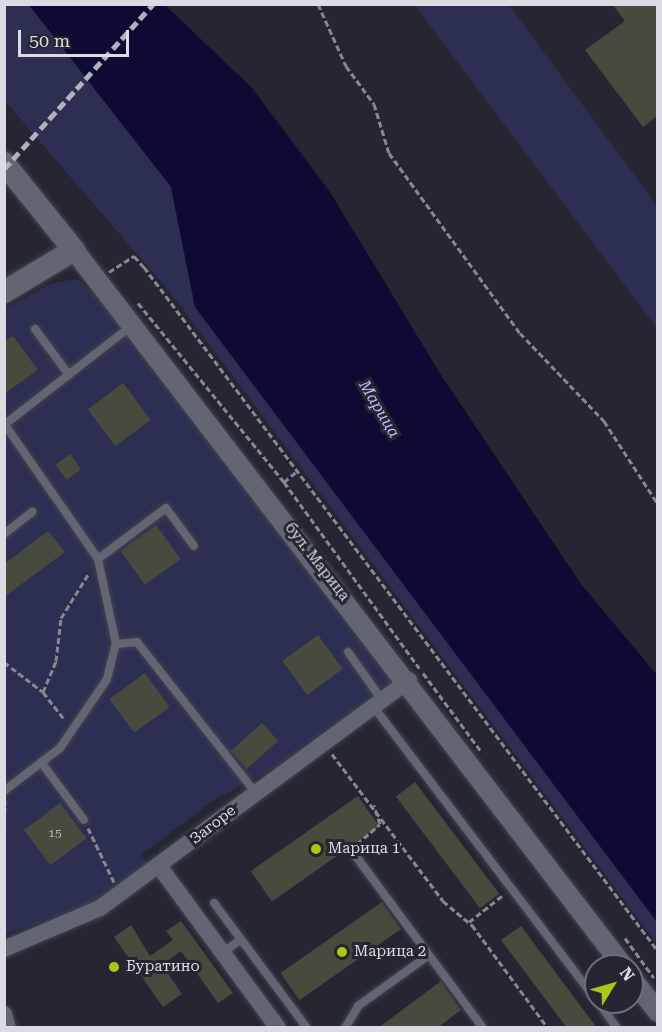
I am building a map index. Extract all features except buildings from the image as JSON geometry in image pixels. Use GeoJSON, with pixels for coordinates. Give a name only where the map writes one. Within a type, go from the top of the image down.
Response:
{"type":"FeatureCollection","features":[{"type":"Feature","properties":{"kind":"main road","name":"бул. Марица"},"geometry":{"type":"LineString","coordinates":[[4,163],[74,250]]}},
{"type":"Feature","properties":{"kind":"main road"},"geometry":{"type":"LineString","coordinates":[[4,292],[74,250]]}},
{"type":"Feature","properties":{"kind":"street","name":"бул. Марица"},"geometry":{"type":"LineString","coordinates":[[74,250],[107,274],[134,324],[408,680],[614,954]]}},
{"type":"Feature","properties":{"kind":"street","name":"Загоре"},"geometry":{"type":"LineString","coordinates":[[4,949],[120,894],[408,680]]}},
{"type":"Feature","properties":{"kind":"street"},"geometry":{"type":"LineString","coordinates":[[159,867],[278,1028]]}},
{"type":"Feature","properties":{"kind":"street"},"geometry":{"type":"LineString","coordinates":[[644,995],[657,1012]]}},
{"type":"Feature","properties":{"kind":"street"},"geometry":{"type":"LineString","coordinates":[[4,1014],[8,1028]]}},
{"type":"Feature","properties":{"kind":"lane"},"geometry":{"type":"LineString","coordinates":[[4,793],[41,762],[72,730],[107,679],[117,644],[98,559],[5,425],[134,324]]}},
{"type":"Feature","properties":{"kind":"lane"},"geometry":{"type":"LineString","coordinates":[[35,328],[69,375]]}},
{"type":"Feature","properties":{"kind":"lane"},"geometry":{"type":"LineString","coordinates":[[98,559],[166,508],[194,546]]}},
{"type":"Feature","properties":{"kind":"lane"},"geometry":{"type":"LineString","coordinates":[[4,534],[32,512]]}},
{"type":"Feature","properties":{"kind":"lane"},"geometry":{"type":"LineString","coordinates":[[117,644],[137,642],[153,656],[255,792]]}},
{"type":"Feature","properties":{"kind":"lane"},"geometry":{"type":"LineString","coordinates":[[348,652],[377,703],[511,888],[584,984]]}},
{"type":"Feature","properties":{"kind":"lane"},"geometry":{"type":"LineString","coordinates":[[41,762],[84,820]]}},
{"type":"Feature","properties":{"kind":"lane"},"geometry":{"type":"LineString","coordinates":[[355,855],[483,1028]]}},
{"type":"Feature","properties":{"kind":"lane"},"geometry":{"type":"LineString","coordinates":[[214,903],[307,1028]]}},
{"type":"Feature","properties":{"kind":"lane"},"geometry":{"type":"LineString","coordinates":[[223,953],[241,939]]}},
{"type":"Feature","properties":{"kind":"lane"},"geometry":{"type":"LineString","coordinates":[[345,1028],[358,1006],[429,955]]}},
{"type":"Feature","properties":{"kind":"lane"},"geometry":{"type":"LineString","coordinates":[[607,1014],[617,1028]]}},
{"type":"Feature","properties":{"kind":"path"},"geometry":{"type":"LineString","coordinates":[[318,4],[346,66],[374,104],[389,153],[520,333],[604,421],[657,504]]}},
{"type":"Feature","properties":{"kind":"path"},"geometry":{"type":"LineString","coordinates":[[107,274],[134,256],[144,267],[657,951]]}},
{"type":"Feature","properties":{"kind":"path"},"geometry":{"type":"LineString","coordinates":[[132,296],[284,482],[486,757]]}},
{"type":"Feature","properties":{"kind":"path"},"geometry":{"type":"LineString","coordinates":[[284,482],[297,471]]}},
{"type":"Feature","properties":{"kind":"path"},"geometry":{"type":"LineString","coordinates":[[43,692],[56,661],[61,618],[98,559]]}},
{"type":"Feature","properties":{"kind":"path"},"geometry":{"type":"LineString","coordinates":[[4,662],[43,692],[72,730]]}},
{"type":"Feature","properties":{"kind":"path"},"geometry":{"type":"LineString","coordinates":[[324,743],[374,805],[443,901],[469,922],[548,1028]]}},
{"type":"Feature","properties":{"kind":"path"},"geometry":{"type":"LineString","coordinates":[[4,793],[4,858]]}},
{"type":"Feature","properties":{"kind":"path"},"geometry":{"type":"LineString","coordinates":[[355,855],[353,847],[380,824],[374,805]]}},
{"type":"Feature","properties":{"kind":"path"},"geometry":{"type":"LineString","coordinates":[[84,820],[120,894]]}},
{"type":"Feature","properties":{"kind":"path"},"geometry":{"type":"LineString","coordinates":[[469,922],[511,888]]}},
{"type":"Feature","properties":{"kind":"path"},"geometry":{"type":"LineString","coordinates":[[619,934],[657,985]]}},
{"type":"Feature","properties":{"kind":"shaded area"},"geometry":{"type":"Polygon","coordinates":[[[4,5],[29,5],[159,165],[171,187],[195,307],[657,922],[657,944],[173,296],[5,101],[4,5]]]}},
{"type":"Feature","properties":{"kind":"shaded area"},"geometry":{"type":"Polygon","coordinates":[[[415,5],[509,5],[657,206],[657,328],[415,5]]]}},
{"type":"Feature","properties":{"kind":"shaded area"},"geometry":{"type":"Polygon","coordinates":[[[77,279],[101,298],[395,680],[276,767],[214,800],[142,854],[152,872],[95,906],[5,934],[5,309],[52,283],[77,279]]]}},
{"type":"Feature","properties":{"kind":"water","name":"Марица"},"geometry":{"type":"Polygon","coordinates":[[[29,5],[165,5],[252,88],[330,192],[441,375],[581,584],[657,675],[657,922],[195,307],[171,187],[29,5]]]}},
{"type":"Feature","properties":{"kind":"railway"},"geometry":{"type":"LineString","coordinates":[[4,169],[153,4]]}},
{"type":"Feature","properties":{"kind":"place","name":"Марица 1"},"geometry":{"type":"Point","coordinates":[316,849]}},
{"type":"Feature","properties":{"kind":"place","name":"Марица 2"},"geometry":{"type":"Point","coordinates":[342,952]}},
{"type":"Feature","properties":{"kind":"place","name":"Буратино"},"geometry":{"type":"Point","coordinates":[114,967]}}]}
